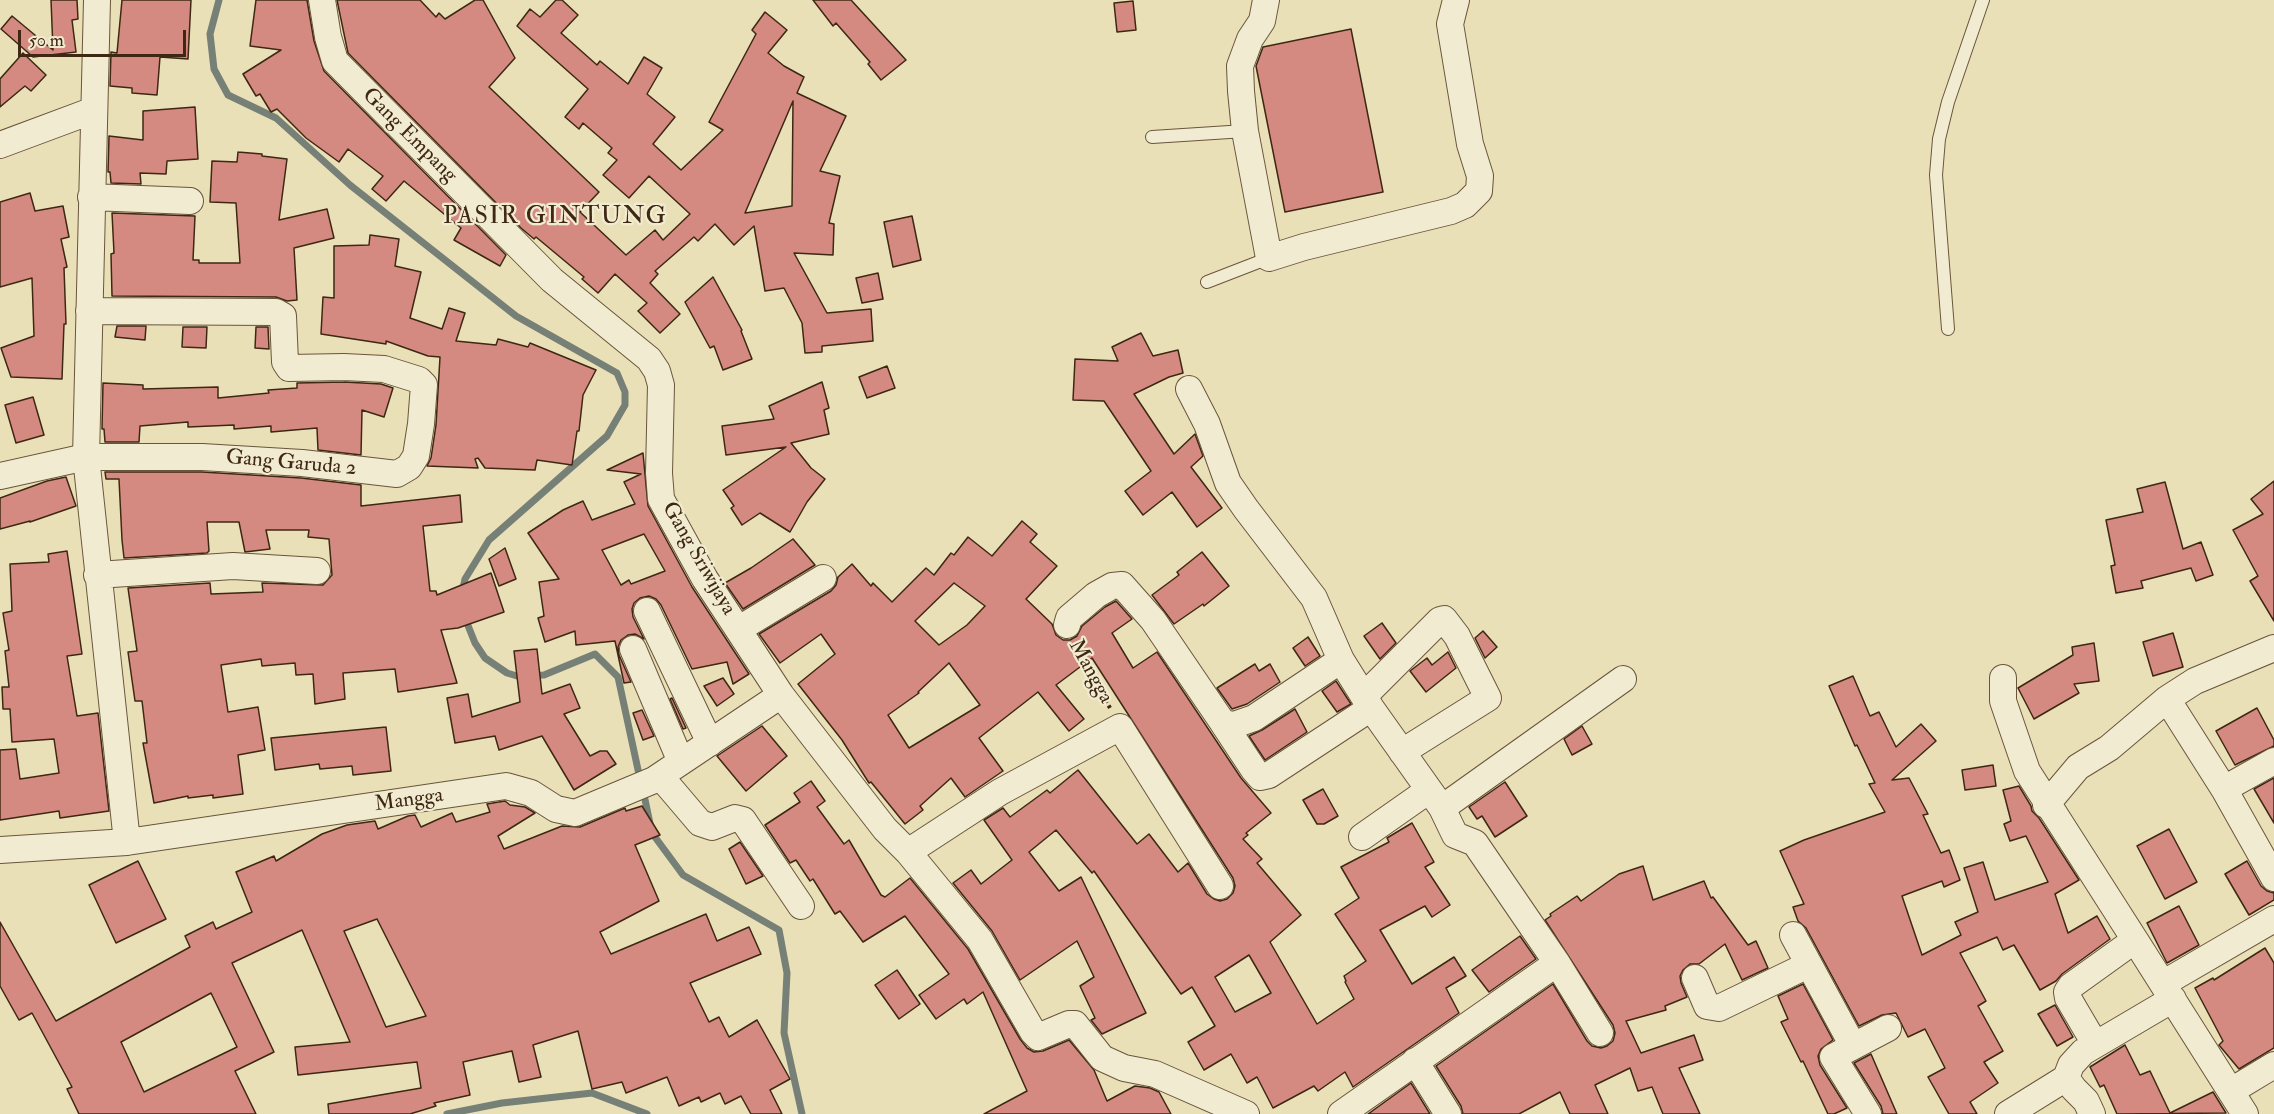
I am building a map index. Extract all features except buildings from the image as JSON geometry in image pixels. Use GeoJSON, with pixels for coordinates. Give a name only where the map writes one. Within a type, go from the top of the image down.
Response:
{"type":"FeatureCollection","features":[{"type":"Feature","properties":{"kind":"street"},"geometry":{"type":"LineString","coordinates":[[97,0],[86,457],[127,842]]}},
{"type":"Feature","properties":{"kind":"street","name":"Gang Empang"},"geometry":{"type":"LineString","coordinates":[[322,0],[328,37],[335,61],[552,280]]}},
{"type":"Feature","properties":{"kind":"street"},"geometry":{"type":"LineString","coordinates":[[1266,0],[1262,21],[1250,39],[1240,66],[1240,92],[1269,258],[1304,247],[1451,211],[1465,206],[1479,191],[1480,176],[1470,144],[1450,24],[1456,0]]}},
{"type":"Feature","properties":{"kind":"street"},"geometry":{"type":"LineString","coordinates":[[0,145],[94,110]]}},
{"type":"Feature","properties":{"kind":"street"},"geometry":{"type":"LineString","coordinates":[[91,197],[190,201]]}},
{"type":"Feature","properties":{"kind":"street","name":"Gang Sriwijaya"},"geometry":{"type":"LineString","coordinates":[[552,280],[649,359],[657,371],[661,385],[659,473],[661,499],[705,579],[781,694],[885,829],[908,852],[980,940],[1033,1032],[1038,1037],[1069,1024],[1075,1024],[1102,1059],[1124,1068],[1155,1074],[1246,1114]]}},
{"type":"Feature","properties":{"kind":"street","name":"Gang Garuda 2"},"geometry":{"type":"LineString","coordinates":[[0,476],[86,457],[213,457],[302,463],[397,474],[409,467],[416,456],[424,386],[419,380],[384,369],[289,368],[285,362],[283,316],[276,312],[89,311]]}},
{"type":"Feature","properties":{"kind":"street"},"geometry":{"type":"LineString","coordinates":[[1189,389],[1207,424],[1228,483],[1314,598],[1341,660],[1435,799],[1455,835],[1475,843],[1557,963],[1600,1033]]}},
{"type":"Feature","properties":{"kind":"street"},"geometry":{"type":"LineString","coordinates":[[98,575],[233,566],[317,571]]}},
{"type":"Feature","properties":{"kind":"street"},"geometry":{"type":"LineString","coordinates":[[739,629],[823,578]]}},
{"type":"Feature","properties":{"kind":"street","name":"Mangga"},"geometry":{"type":"LineString","coordinates":[[1067,625],[1069,618],[1096,595],[1112,586],[1122,585],[1153,620],[1223,723]]}},
{"type":"Feature","properties":{"kind":"street"},"geometry":{"type":"LineString","coordinates":[[647,611],[710,743]]}},
{"type":"Feature","properties":{"kind":"street"},"geometry":{"type":"LineString","coordinates":[[1223,723],[1260,777],[1269,776],[1368,702],[1444,619],[1457,636],[1488,698],[1402,752]]}},
{"type":"Feature","properties":{"kind":"street"},"geometry":{"type":"LineString","coordinates":[[2046,804],[2079,767],[2109,748],[2167,699],[2195,681],[2274,648]]}},
{"type":"Feature","properties":{"kind":"street"},"geometry":{"type":"LineString","coordinates":[[633,649],[681,762]]}},
{"type":"Feature","properties":{"kind":"street"},"geometry":{"type":"LineString","coordinates":[[1223,723],[1234,725],[1254,718],[1341,660]]}},
{"type":"Feature","properties":{"kind":"street"},"geometry":{"type":"LineString","coordinates":[[2003,678],[2004,701],[2027,771],[2245,1114]]}},
{"type":"Feature","properties":{"kind":"street"},"geometry":{"type":"LineString","coordinates":[[1362,837],[1435,799],[1623,679]]}},
{"type":"Feature","properties":{"kind":"street","name":"Mangga"},"geometry":{"type":"LineString","coordinates":[[0,850],[127,842],[506,786],[531,793],[555,809],[575,813],[657,778],[781,694]]}},
{"type":"Feature","properties":{"kind":"street"},"geometry":{"type":"LineString","coordinates":[[2167,699],[2224,789],[2274,878]]}},
{"type":"Feature","properties":{"kind":"street"},"geometry":{"type":"LineString","coordinates":[[908,852],[1000,792],[1120,727],[1220,886]]}},
{"type":"Feature","properties":{"kind":"street"},"geometry":{"type":"LineString","coordinates":[[2224,789],[2274,761]]}},
{"type":"Feature","properties":{"kind":"street"},"geometry":{"type":"LineString","coordinates":[[2027,771],[2079,767]]}},
{"type":"Feature","properties":{"kind":"street"},"geometry":{"type":"LineString","coordinates":[[657,778],[700,823],[712,827],[735,818],[743,820],[801,906]]}},
{"type":"Feature","properties":{"kind":"street"},"geometry":{"type":"LineString","coordinates":[[2008,1114],[2066,1078],[2076,1058],[2168,991],[2274,919]]}},
{"type":"Feature","properties":{"kind":"street"},"geometry":{"type":"LineString","coordinates":[[1793,935],[1853,1046]]}},
{"type":"Feature","properties":{"kind":"street"},"geometry":{"type":"LineString","coordinates":[[2095,1044],[2068,998],[2067,992],[2071,986],[2135,940]]}},
{"type":"Feature","properties":{"kind":"street"},"geometry":{"type":"LineString","coordinates":[[1341,1114],[1415,1060],[1557,963]]}},
{"type":"Feature","properties":{"kind":"street"},"geometry":{"type":"LineString","coordinates":[[1695,978],[1707,1006],[1719,1008],[1808,965]]}},
{"type":"Feature","properties":{"kind":"street"},"geometry":{"type":"LineString","coordinates":[[1868,1114],[1833,1057],[1888,1028]]}},
{"type":"Feature","properties":{"kind":"street"},"geometry":{"type":"LineString","coordinates":[[1415,1060],[1448,1114]]}},
{"type":"Feature","properties":{"kind":"street"},"geometry":{"type":"LineString","coordinates":[[2231,1091],[2274,1065]]}},
{"type":"Feature","properties":{"kind":"street"},"geometry":{"type":"LineString","coordinates":[[2066,1078],[2073,1089],[2086,1101],[2092,1114]]}},
{"type":"Feature","properties":{"kind":"lane"},"geometry":{"type":"LineString","coordinates":[[1948,330],[1936,175],[1939,139],[1948,102],[1983,0]]}},
{"type":"Feature","properties":{"kind":"lane"},"geometry":{"type":"LineString","coordinates":[[1152,137],[1245,131]]}},
{"type":"Feature","properties":{"kind":"lane"},"geometry":{"type":"LineString","coordinates":[[1207,282],[1269,258]]}},
{"type":"Feature","properties":{"kind":"path","name":"Mangga"},"geometry":{"type":"LineString","coordinates":[[1067,625],[1070,636],[1120,727]]}},
{"type":"Feature","properties":{"kind":"waterway"},"geometry":{"type":"LineString","coordinates":[[219,0],[210,34],[214,69],[228,95],[276,118],[350,185],[516,316],[617,373],[625,392],[625,405],[607,436],[489,540],[465,579],[462,593]]}},
{"type":"Feature","properties":{"kind":"waterway"},"geometry":{"type":"LineString","coordinates":[[465,618],[475,643],[485,658],[507,673],[517,676],[544,675],[595,654],[618,677],[640,779]]}},
{"type":"Feature","properties":{"kind":"waterway"},"geometry":{"type":"LineString","coordinates":[[643,790],[652,833],[683,875],[779,930],[787,973],[784,1033],[802,1114]]}},
{"type":"Feature","properties":{"kind":"waterway"},"geometry":{"type":"LineString","coordinates":[[447,1114],[502,1103],[592,1093],[647,1114]]}},
{"type":"Feature","properties":{"kind":"district","name":"PASIR GINTUNG"},"geometry":{"type":"Point","coordinates":[555,218]}}]}
